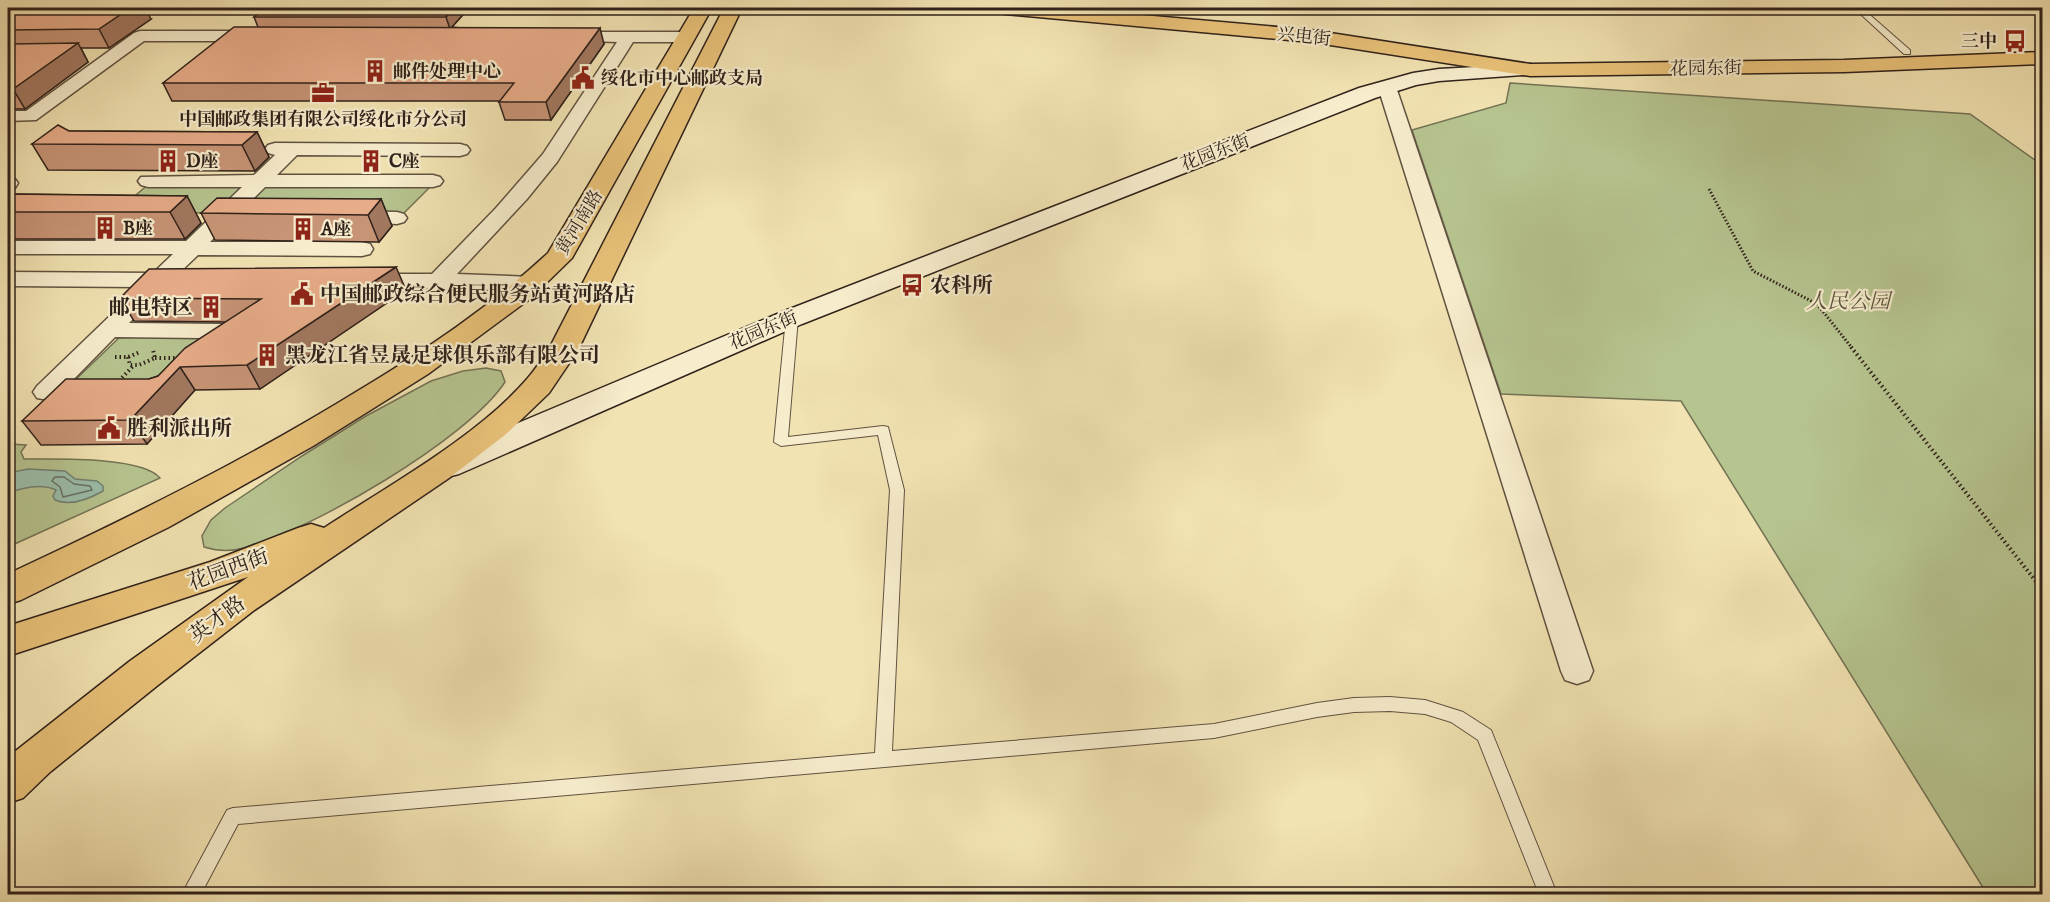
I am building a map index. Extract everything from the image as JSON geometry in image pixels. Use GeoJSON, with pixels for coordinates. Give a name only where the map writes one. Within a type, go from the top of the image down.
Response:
{"type":"FeatureCollection","features":[{"type":"Feature","properties":{"kind":"main road","name":"黄河南路"},"geometry":{"type":"LineString","coordinates":[[8,590],[182,507],[334,421],[432,357],[532,284],[559,258],[703,8]]}},
{"type":"Feature","properties":{"kind":"main road","name":"黄河南路"},"geometry":{"type":"LineString","coordinates":[[437,470],[494,428],[538,386],[563,350],[616,247],[716,37],[733,8]]}},
{"type":"Feature","properties":{"kind":"main road","name":"兴电街"},"geometry":{"type":"LineString","coordinates":[[1005,8],[1311,36],[1530,70]]}},
{"type":"Feature","properties":{"kind":"main road","name":"兴电街"},"geometry":{"type":"LineString","coordinates":[[1091,8],[1316,28],[1451,43]]}},
{"type":"Feature","properties":{"kind":"main road"},"geometry":{"type":"LineString","coordinates":[[687,37],[716,37]]}},
{"type":"Feature","properties":{"kind":"main road","name":"花园东街"},"geometry":{"type":"LineString","coordinates":[[1451,43],[1610,58],[2043,58]]}},
{"type":"Feature","properties":{"kind":"main road","name":"花园东街"},"geometry":{"type":"LineString","coordinates":[[437,470],[792,318],[1387,87],[1439,75],[1915,57],[2043,47]]}},
{"type":"Feature","properties":{"kind":"main road","name":"花园西街"},"geometry":{"type":"LineString","coordinates":[[8,642],[223,572],[302,542],[437,470]]}},
{"type":"Feature","properties":{"kind":"main road","name":"英才路"},"geometry":{"type":"LineString","coordinates":[[8,784],[35,759],[231,608],[437,470]]}},
{"type":"Feature","properties":{"kind":"street"},"geometry":{"type":"LineString","coordinates":[[66,73],[113,55],[140,36],[271,36]]}},
{"type":"Feature","properties":{"kind":"street"},"geometry":{"type":"LineString","coordinates":[[543,37],[687,37]]}},
{"type":"Feature","properties":{"kind":"street"},"geometry":{"type":"LineString","coordinates":[[438,281],[509,206],[564,140],[628,37]]}},
{"type":"Feature","properties":{"kind":"street"},"geometry":{"type":"LineString","coordinates":[[8,116],[30,116],[53,99],[89,64]]}},
{"type":"Feature","properties":{"kind":"street"},"geometry":{"type":"LineString","coordinates":[[1387,87],[1577,671]]}},
{"type":"Feature","properties":{"kind":"street"},"geometry":{"type":"LineString","coordinates":[[8,99],[53,99]]}},
{"type":"Feature","properties":{"kind":"street"},"geometry":{"type":"LineString","coordinates":[[257,149],[460,150]]}},
{"type":"Feature","properties":{"kind":"street"},"geometry":{"type":"LineString","coordinates":[[108,392],[46,392],[292,149]]}},
{"type":"Feature","properties":{"kind":"street"},"geometry":{"type":"LineString","coordinates":[[148,181],[433,181]]}},
{"type":"Feature","properties":{"kind":"street"},"geometry":{"type":"LineString","coordinates":[[202,215],[248,216]]}},
{"type":"Feature","properties":{"kind":"street"},"geometry":{"type":"LineString","coordinates":[[328,217],[397,218]]}},
{"type":"Feature","properties":{"kind":"street"},"geometry":{"type":"LineString","coordinates":[[8,247],[362,249]]}},
{"type":"Feature","properties":{"kind":"street"},"geometry":{"type":"LineString","coordinates":[[8,279],[194,280]]}},
{"type":"Feature","properties":{"kind":"street"},"geometry":{"type":"LineString","coordinates":[[345,280],[532,284]]}},
{"type":"Feature","properties":{"kind":"street"},"geometry":{"type":"LineString","coordinates":[[108,330],[220,331],[191,363]]}},
{"type":"Feature","properties":{"kind":"lane"},"geometry":{"type":"LineString","coordinates":[[1858,8],[1915,57]]}},
{"type":"Feature","properties":{"kind":"lane"},"geometry":{"type":"LineString","coordinates":[[792,318],[781,442],[883,430],[897,490],[883,760]]}},
{"type":"Feature","properties":{"kind":"lane"},"geometry":{"type":"LineString","coordinates":[[191,894],[233,816],[1214,731],[1352,706],[1407,705],[1451,714],[1472,724],[1485,735],[1548,894]]}},
{"type":"Feature","properties":{"kind":"path"},"geometry":{"type":"LineString","coordinates":[[1709,189],[1753,271],[1818,304],[2043,589]]}},
{"type":"Feature","properties":{"kind":"path"},"geometry":{"type":"LineString","coordinates":[[81,356],[128,357],[149,349],[153,351],[155,358]]}},
{"type":"Feature","properties":{"kind":"path"},"geometry":{"type":"LineString","coordinates":[[128,357],[128,363],[133,366]]}},
{"type":"Feature","properties":{"kind":"path"},"geometry":{"type":"LineString","coordinates":[[108,392],[133,366],[155,358],[191,363]]}},
{"type":"Feature","properties":{"kind":"green space","name":"人民公园"},"geometry":{"type":"Polygon","coordinates":[[[1510,83],[1970,114],[2042,165],[2042,894],[1987,894],[1681,401],[1501,394],[1412,130],[1506,103],[1510,83]]]}},
{"type":"Feature","properties":{"kind":"green space"},"geometry":{"type":"Polygon","coordinates":[[[150,183],[247,184],[219,213],[116,212],[150,183]]]}},
{"type":"Feature","properties":{"kind":"green space"},"geometry":{"type":"Polygon","coordinates":[[[268,184],[433,184],[400,217],[238,216],[268,184]]]}},
{"type":"Feature","properties":{"kind":"green space"},"geometry":{"type":"Polygon","coordinates":[[[207,332],[158,386],[70,385],[124,333],[207,332]]]}},
{"type":"Feature","properties":{"kind":"green space"},"geometry":{"type":"Polygon","coordinates":[[[486,368],[501,371],[505,382],[486,405],[458,430],[385,480],[346,503],[273,538],[234,550],[204,547],[202,536],[211,520],[302,456],[366,416],[431,381],[463,371],[486,368]]]}},
{"type":"Feature","properties":{"kind":"green space"},"geometry":{"type":"Polygon","coordinates":[[[8,444],[26,445],[21,452],[24,459],[117,462],[150,471],[160,478],[8,547],[8,444]]]}},
{"type":"Feature","properties":{"kind":"water"},"geometry":{"type":"Polygon","coordinates":[[[28,469],[65,471],[75,479],[97,481],[103,486],[103,491],[86,499],[67,503],[55,500],[53,496],[56,490],[50,488],[26,488],[8,493],[8,473],[28,469]]]}},
{"type":"Feature","properties":{"kind":"building"},"geometry":{"type":"Polygon","coordinates":[[[8,8],[130,8],[99,29],[8,30],[8,8]]]}},
{"type":"Feature","properties":{"kind":"building"},"geometry":{"type":"Polygon","coordinates":[[[265,8],[454,8],[446,17],[254,17],[265,8]]]}},
{"type":"Feature","properties":{"kind":"building","name":"邮件处理中心"},"geometry":{"type":"Polygon","coordinates":[[[234,27],[600,28],[546,102],[499,102],[514,83],[163,83],[234,27]]]}},
{"type":"Feature","properties":{"kind":"building"},"geometry":{"type":"Polygon","coordinates":[[[78,43],[13,89],[8,89],[8,44],[78,43]]]}},
{"type":"Feature","properties":{"kind":"building"},"geometry":{"type":"Polygon","coordinates":[[[58,125],[69,131],[257,132],[242,145],[32,144],[58,125]]]}},
{"type":"Feature","properties":{"kind":"building"},"geometry":{"type":"Polygon","coordinates":[[[8,194],[187,196],[170,212],[8,212],[8,194]]]}},
{"type":"Feature","properties":{"kind":"building"},"geometry":{"type":"Polygon","coordinates":[[[217,198],[381,199],[368,215],[201,213],[217,198]]]}},
{"type":"Feature","properties":{"kind":"building"},"geometry":{"type":"Polygon","coordinates":[[[396,267],[247,365],[180,367],[130,420],[22,421],[66,379],[149,379],[158,376],[185,348],[261,299],[120,298],[149,269],[396,267]]]}},
{"type":"Feature","properties":{"kind":"place","name":"三中"},"geometry":{"type":"Point","coordinates":[2015,41]}},
{"type":"Feature","properties":{"kind":"place","name":"邮件处理中心"},"geometry":{"type":"Point","coordinates":[375,71]}},
{"type":"Feature","properties":{"kind":"place","name":"绥化市中心邮政支局"},"geometry":{"type":"Point","coordinates":[583,78]}},
{"type":"Feature","properties":{"kind":"place","name":"中国邮政集团有限公司绥化市分公司"},"geometry":{"type":"Point","coordinates":[323,93]}},
{"type":"Feature","properties":{"kind":"place","name":"D座"},"geometry":{"type":"Point","coordinates":[168,161]}},
{"type":"Feature","properties":{"kind":"place","name":"C座"},"geometry":{"type":"Point","coordinates":[371,161]}},
{"type":"Feature","properties":{"kind":"place","name":"B座"},"geometry":{"type":"Point","coordinates":[105,228]}},
{"type":"Feature","properties":{"kind":"place","name":"A座"},"geometry":{"type":"Point","coordinates":[303,229]}},
{"type":"Feature","properties":{"kind":"place","name":"农科所"},"geometry":{"type":"Point","coordinates":[912,285]}},
{"type":"Feature","properties":{"kind":"place","name":"中国邮政综合便民服务站黄河路店"},"geometry":{"type":"Point","coordinates":[302,294]}},
{"type":"Feature","properties":{"kind":"place","name":"邮电特区"},"geometry":{"type":"Point","coordinates":[211,307]}},
{"type":"Feature","properties":{"kind":"place","name":"黑龙江省昱晟足球俱乐部有限公司"},"geometry":{"type":"Point","coordinates":[267,355]}},
{"type":"Feature","properties":{"kind":"place","name":"胜利派出所"},"geometry":{"type":"Point","coordinates":[109,428]}}]}
